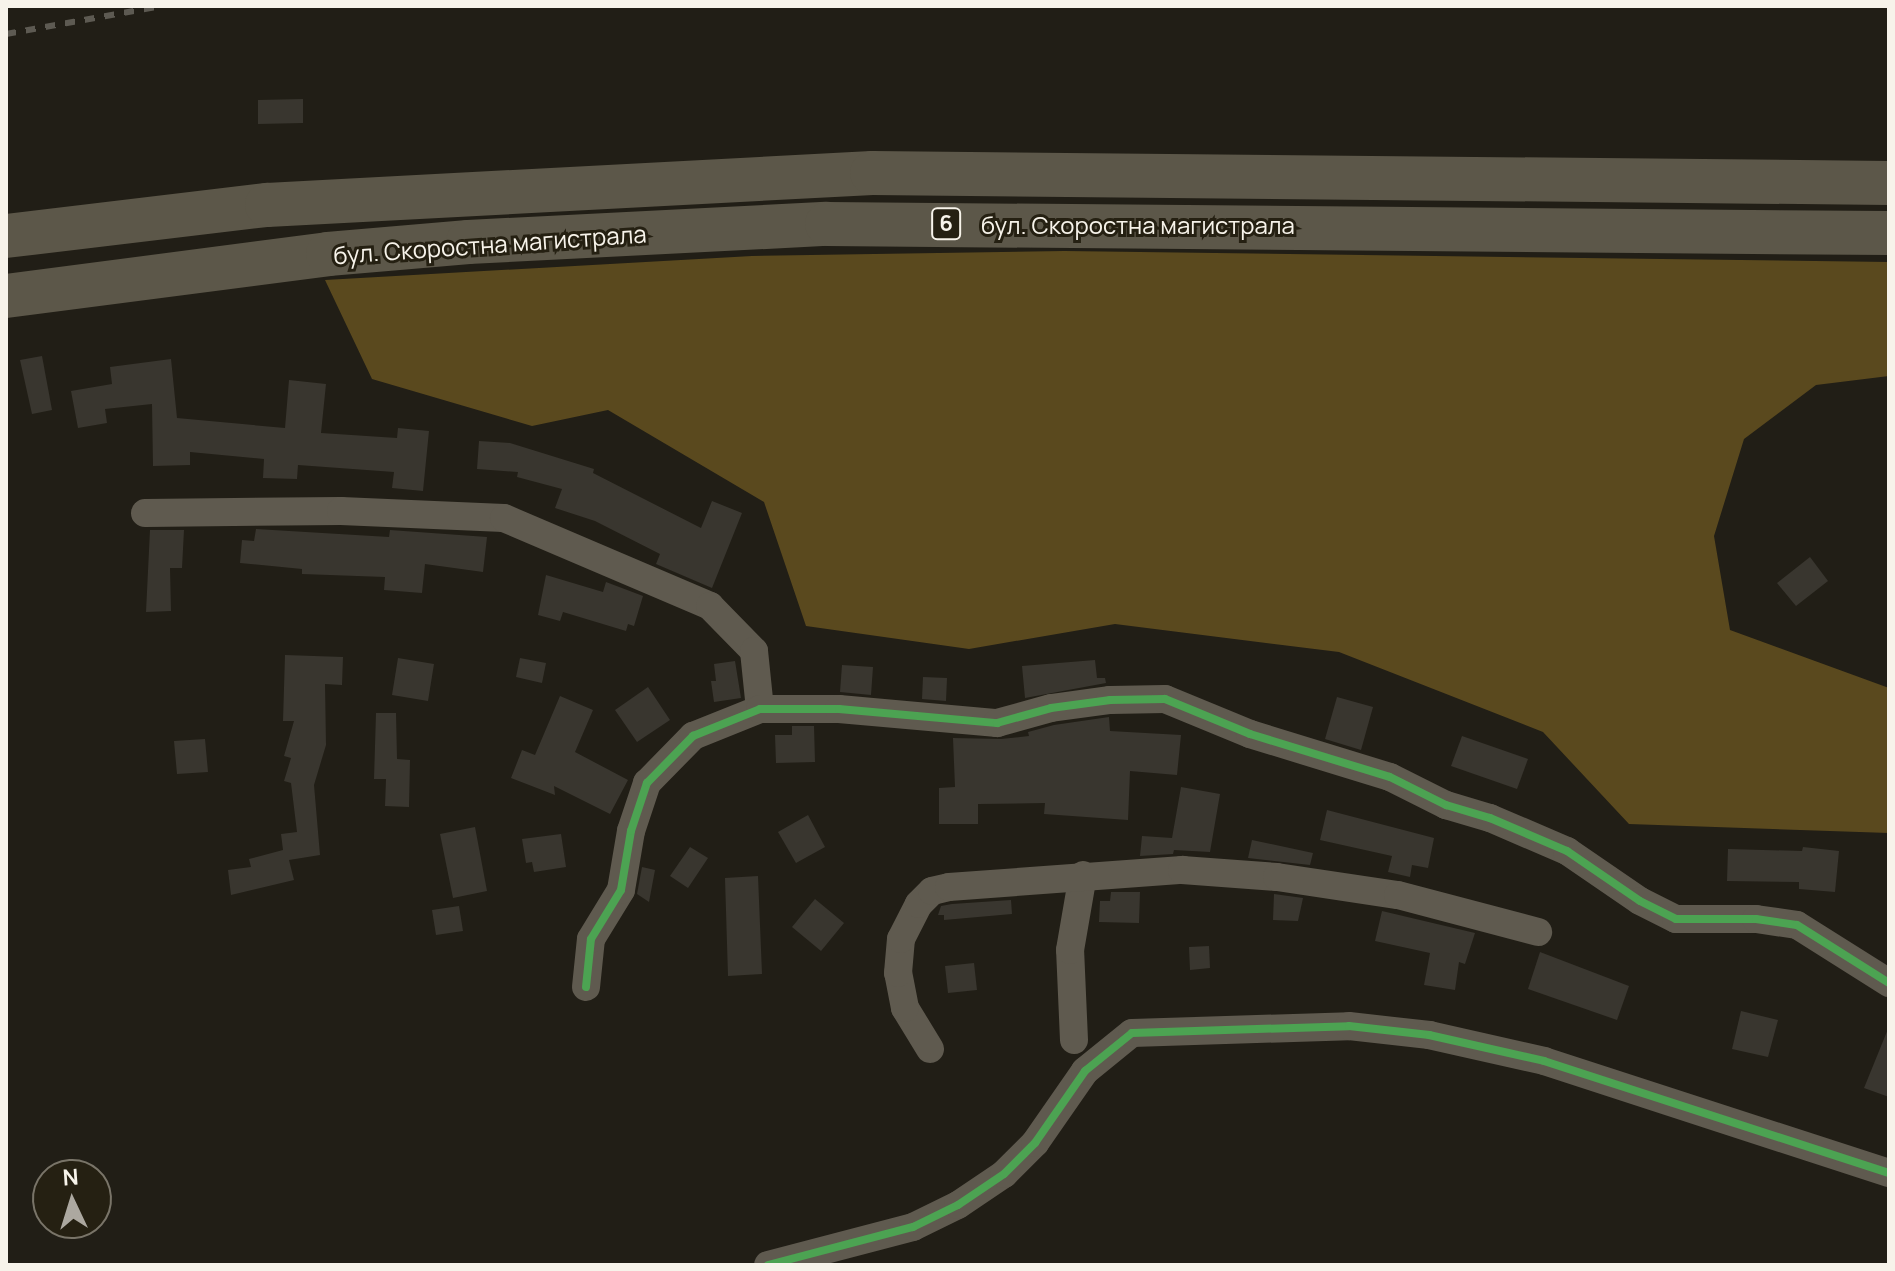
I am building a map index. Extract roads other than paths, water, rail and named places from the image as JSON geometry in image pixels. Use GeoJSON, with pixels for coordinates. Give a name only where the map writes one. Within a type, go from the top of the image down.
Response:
{"type":"FeatureCollection","features":[{"type":"Feature","properties":{"kind":"highway","name":"бул. Скоростна магистрала"},"geometry":{"type":"LineString","coordinates":[[6,236],[267,205],[872,173],[1889,183]]}},
{"type":"Feature","properties":{"kind":"highway","name":"бул. Скоростна магистрала"},"geometry":{"type":"LineString","coordinates":[[6,296],[359,251],[827,224],[1889,233]]}},
{"type":"Feature","properties":{"kind":"street"},"geometry":{"type":"LineString","coordinates":[[145,513],[341,511],[504,518],[710,606],[754,651],[760,709]]}},
{"type":"Feature","properties":{"kind":"street"},"geometry":{"type":"LineString","coordinates":[[586,987],[591,939],[621,890],[631,831],[647,783],[693,736],[760,709],[839,709],[997,723],[1051,708],[1110,700],[1165,699],[1250,734],[1390,777],[1446,805],[1490,818],[1567,851],[1640,901],[1676,919],[1756,919],[1797,925],[1889,983]]}},
{"type":"Feature","properties":{"kind":"street"},"geometry":{"type":"LineString","coordinates":[[930,1049],[905,1008],[898,973],[901,939],[919,904],[932,891],[949,887],[1182,870],[1277,877],[1398,895],[1538,932]]}},
{"type":"Feature","properties":{"kind":"street"},"geometry":{"type":"LineString","coordinates":[[1074,1040],[1070,950],[1083,875]]}},
{"type":"Feature","properties":{"kind":"street"},"geometry":{"type":"LineString","coordinates":[[768,1265],[913,1227],[958,1205],[1004,1174],[1035,1143],[1085,1071],[1132,1033],[1349,1026],[1429,1035],[1544,1061],[1889,1173]]}},
{"type":"Feature","properties":{"kind":"railway"},"geometry":{"type":"LineString","coordinates":[[6,34],[161,6]]}}]}
